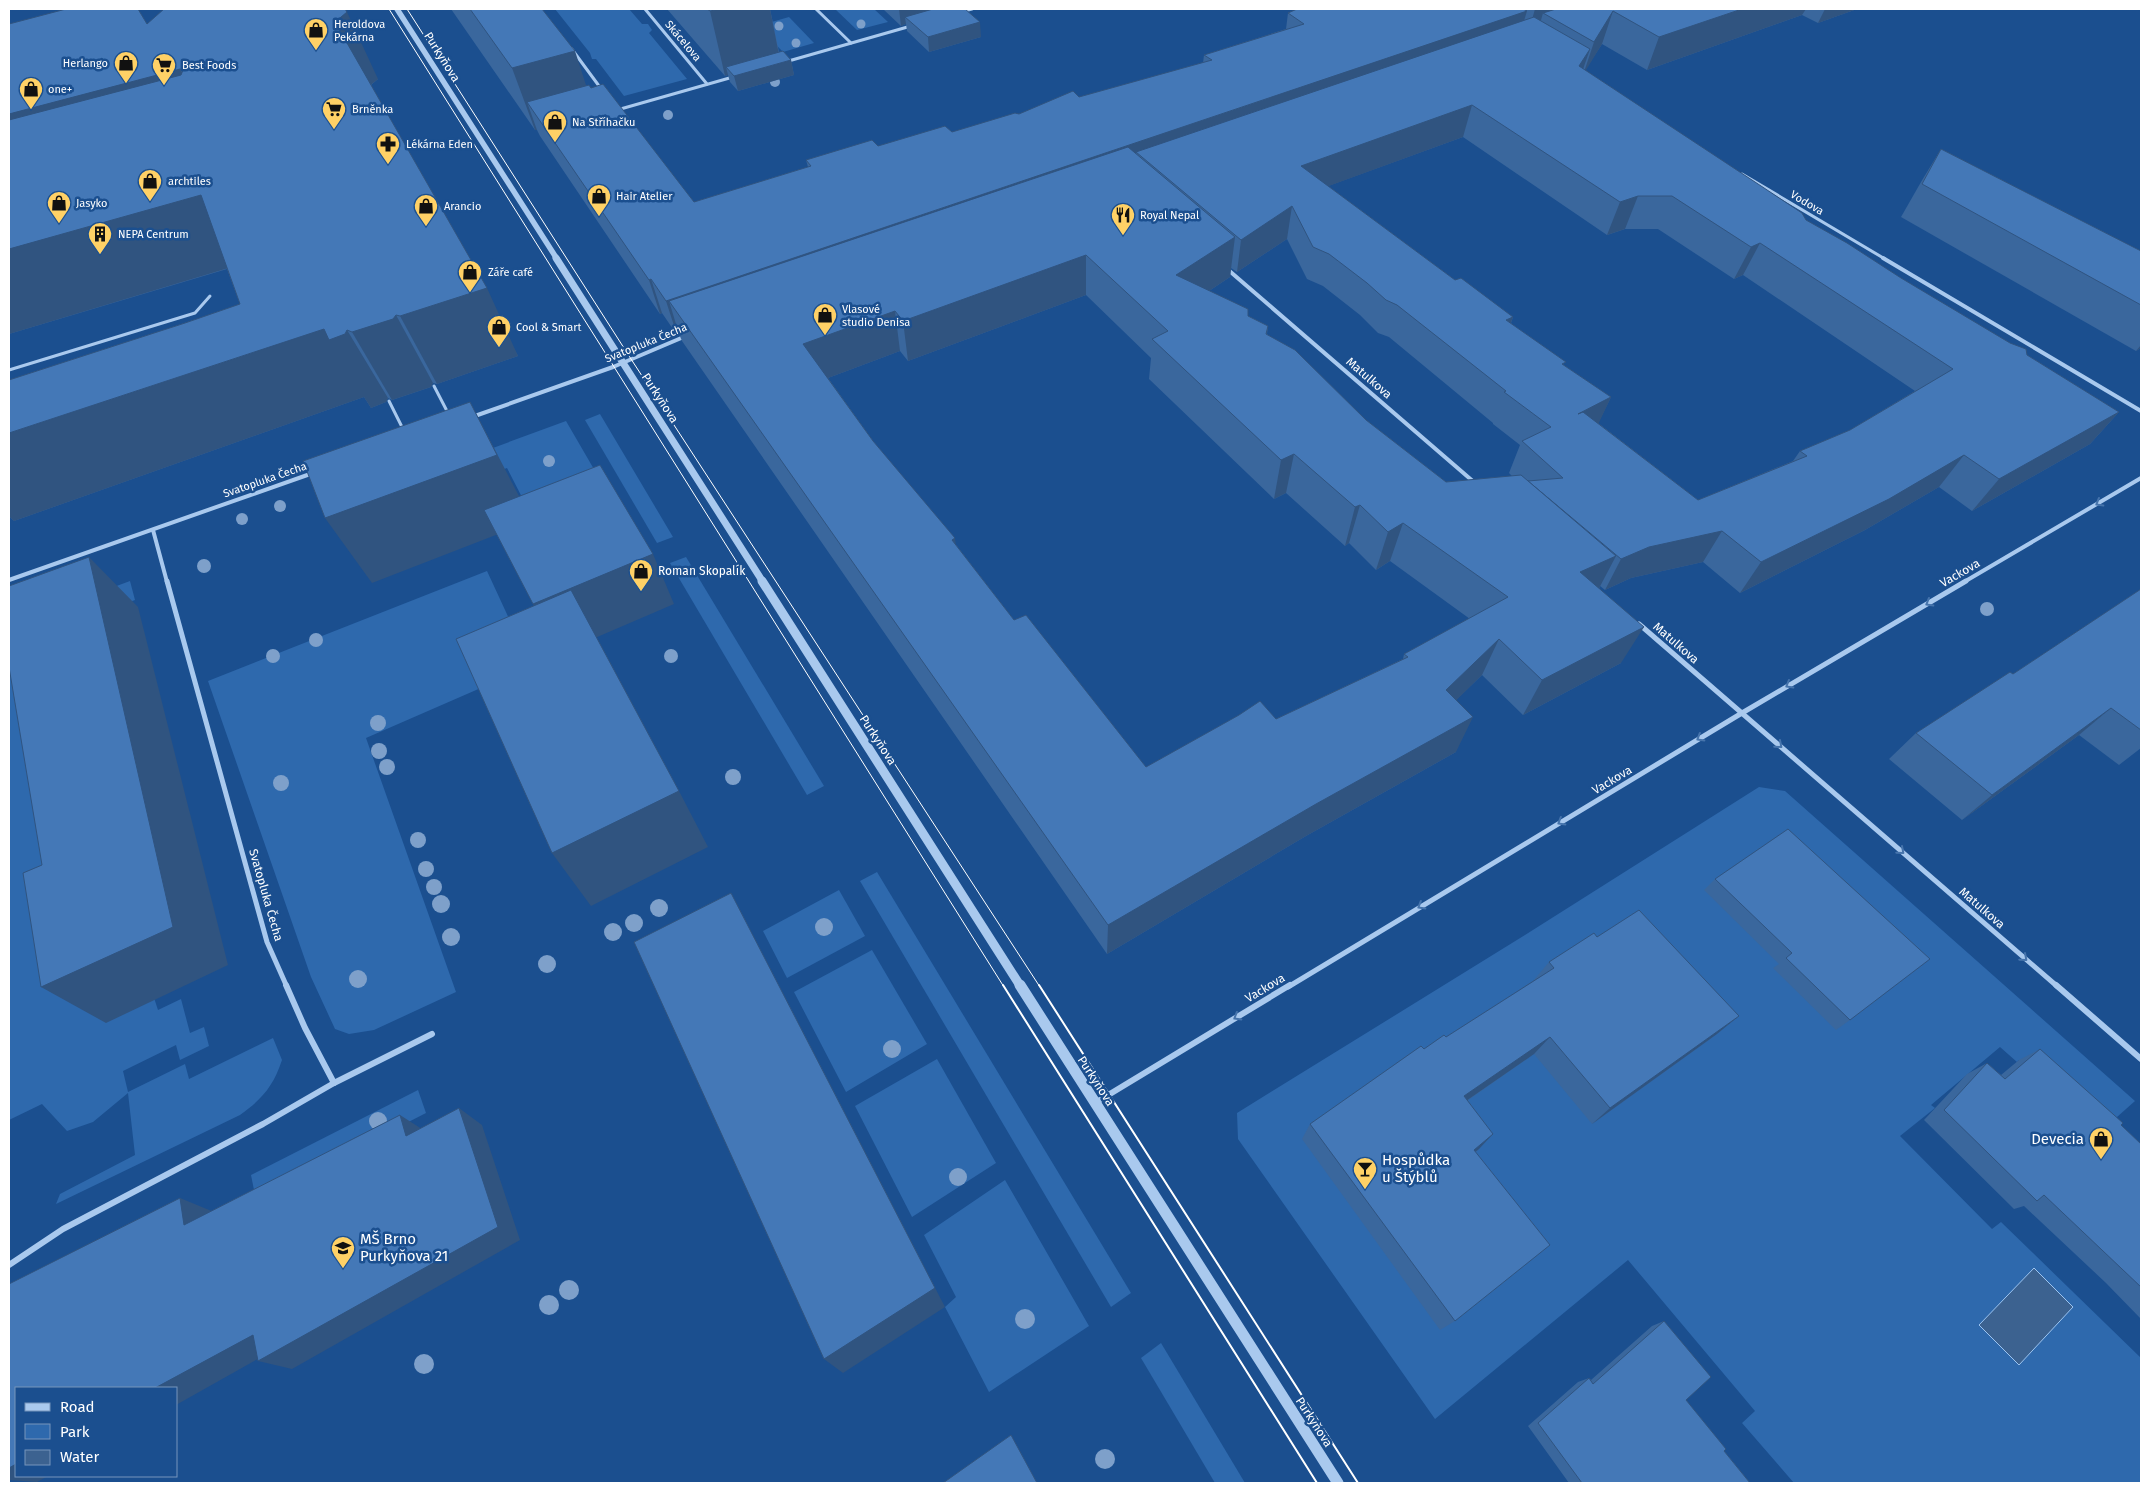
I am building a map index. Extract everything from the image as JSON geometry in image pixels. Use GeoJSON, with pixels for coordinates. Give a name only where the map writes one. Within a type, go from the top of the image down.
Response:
{"type":"FeatureCollection","features":[{"type":"Feature","properties":{"kind":"street","name":"Purkyňova"},"geometry":{"type":"LineString","coordinates":[[397,9],[1338,1483]]}},
{"type":"Feature","properties":{"kind":"street","name":"Skácelova"},"geometry":{"type":"LineString","coordinates":[[645,9],[707,84]]}},
{"type":"Feature","properties":{"kind":"street"},"geometry":{"type":"LineString","coordinates":[[816,9],[851,43]]}},
{"type":"Feature","properties":{"kind":"street"},"geometry":{"type":"LineString","coordinates":[[953,14],[972,9]]}},
{"type":"Feature","properties":{"kind":"street"},"geometry":{"type":"LineString","coordinates":[[784,62],[916,25]]}},
{"type":"Feature","properties":{"kind":"street"},"geometry":{"type":"LineString","coordinates":[[570,47],[607,97]]}},
{"type":"Feature","properties":{"kind":"street"},"geometry":{"type":"LineString","coordinates":[[608,113],[736,76]]}},
{"type":"Feature","properties":{"kind":"street"},"geometry":{"type":"LineString","coordinates":[[612,104],[617,110]]}},
{"type":"Feature","properties":{"kind":"street","name":"Vodova"},"geometry":{"type":"LineString","coordinates":[[1739,172],[2141,411]]}},
{"type":"Feature","properties":{"kind":"street","name":"Matulkova"},"geometry":{"type":"LineString","coordinates":[[1225,267],[1479,486]]}},
{"type":"Feature","properties":{"kind":"street","name":"Svatopluka Čecha"},"geometry":{"type":"LineString","coordinates":[[464,420],[622,363],[690,335]]}},
{"type":"Feature","properties":{"kind":"street","name":"Svatopluka Čecha"},"geometry":{"type":"LineString","coordinates":[[9,580],[320,471]]}},
{"type":"Feature","properties":{"kind":"street","name":"Vackova"},"geometry":{"type":"LineString","coordinates":[[1095,1103],[1742,713],[2141,478]]}},
{"type":"Feature","properties":{"kind":"street","name":"Svatopluka Čecha"},"geometry":{"type":"LineString","coordinates":[[153,530],[267,942],[305,1028],[334,1084]]}},
{"type":"Feature","properties":{"kind":"street","name":"Matulkova"},"geometry":{"type":"LineString","coordinates":[[1636,622],[2141,1059]]}},
{"type":"Feature","properties":{"kind":"street"},"geometry":{"type":"LineString","coordinates":[[9,1265],[63,1229],[263,1124],[334,1084],[432,1034]]}},
{"type":"Feature","properties":{"kind":"lane"},"geometry":{"type":"LineString","coordinates":[[9,370],[195,313],[210,296]]}},
{"type":"Feature","properties":{"kind":"lane"},"geometry":{"type":"LineString","coordinates":[[434,386],[450,416]]}},
{"type":"Feature","properties":{"kind":"lane"},"geometry":{"type":"LineString","coordinates":[[389,401],[405,432]]}},
{"type":"Feature","properties":{"kind":"green space"},"geometry":{"type":"Polygon","coordinates":[[[555,9],[629,9],[642,24],[648,24],[652,30],[649,33],[687,79],[624,96],[596,59],[592,59],[590,53],[555,9]]]}},
{"type":"Feature","properties":{"kind":"green space"},"geometry":{"type":"Polygon","coordinates":[[[835,9],[874,9],[888,22],[857,30],[835,9]]]}},
{"type":"Feature","properties":{"kind":"green space"},"geometry":{"type":"Polygon","coordinates":[[[789,17],[814,43],[783,52],[758,26],[789,17]]]}},
{"type":"Feature","properties":{"kind":"green space"},"geometry":{"type":"Polygon","coordinates":[[[600,414],[673,537],[657,543],[585,420],[600,414]]]}},
{"type":"Feature","properties":{"kind":"green space"},"geometry":{"type":"Polygon","coordinates":[[[566,421],[620,514],[546,544],[507,468],[462,484],[452,463],[566,421]]]}},
{"type":"Feature","properties":{"kind":"green space"},"geometry":{"type":"Polygon","coordinates":[[[686,557],[824,786],[807,795],[670,563],[686,557]]]}},
{"type":"Feature","properties":{"kind":"green space"},"geometry":{"type":"Polygon","coordinates":[[[487,571],[531,666],[366,738],[456,992],[374,1030],[349,1034],[335,1029],[311,977],[208,681],[487,571]]]}},
{"type":"Feature","properties":{"kind":"green space"},"geometry":{"type":"Polygon","coordinates":[[[130,581],[135,600],[37,637],[158,1010],[181,999],[190,1033],[204,1027],[209,1046],[180,1060],[176,1045],[123,1071],[128,1092],[185,1064],[189,1079],[273,1038],[282,1060],[275,1078],[266,1092],[240,1115],[56,1204],[60,1194],[135,1155],[128,1093],[93,1122],[67,1131],[42,1104],[9,1120],[9,626],[130,581]]]}},
{"type":"Feature","properties":{"kind":"green space"},"geometry":{"type":"Polygon","coordinates":[[[1759,787],[1785,791],[2135,1101],[2099,1133],[2019,1060],[2017,1062],[2000,1047],[1931,1105],[1935,1108],[1900,1136],[1992,1229],[2001,1222],[2141,1358],[2141,1483],[1794,1483],[1742,1423],[1755,1411],[1628,1260],[1435,1419],[1238,1139],[1237,1113],[1525,935],[1759,787]]]}},
{"type":"Feature","properties":{"kind":"green space"},"geometry":{"type":"Polygon","coordinates":[[[877,872],[1131,1293],[1111,1307],[860,881],[877,872]]]}},
{"type":"Feature","properties":{"kind":"green space"},"geometry":{"type":"Polygon","coordinates":[[[839,890],[865,936],[787,978],[763,931],[839,890]]]}},
{"type":"Feature","properties":{"kind":"green space"},"geometry":{"type":"Polygon","coordinates":[[[872,950],[927,1044],[846,1092],[794,992],[872,950]]]}},
{"type":"Feature","properties":{"kind":"green space"},"geometry":{"type":"Polygon","coordinates":[[[937,1059],[996,1163],[912,1217],[855,1106],[937,1059]]]}},
{"type":"Feature","properties":{"kind":"green space"},"geometry":{"type":"Polygon","coordinates":[[[418,1090],[426,1113],[256,1200],[251,1175],[418,1090]]]}},
{"type":"Feature","properties":{"kind":"green space"},"geometry":{"type":"Polygon","coordinates":[[[1005,1180],[1089,1326],[989,1392],[945,1307],[956,1297],[924,1235],[1005,1180]]]}},
{"type":"Feature","properties":{"kind":"green space"},"geometry":{"type":"Polygon","coordinates":[[[1161,1343],[1245,1483],[1215,1483],[1141,1358],[1161,1343]]]}},
{"type":"Feature","properties":{"kind":"water"},"geometry":{"type":"Polygon","coordinates":[[[2034,1268],[2073,1307],[2019,1365],[1979,1325],[2034,1268]]]}},
{"type":"Feature","properties":{"kind":"building"},"geometry":{"type":"Polygon","coordinates":[[[66,9],[138,9],[147,24],[164,9],[345,9],[347,12],[335,22],[487,288],[400,316],[396,315],[393,319],[352,332],[347,330],[345,334],[329,340],[324,329],[9,433],[9,380],[240,304],[201,195],[9,249],[9,120],[181,75],[183,70],[180,69],[9,114],[9,24],[66,9]]]}},
{"type":"Feature","properties":{"kind":"building"},"geometry":{"type":"Polygon","coordinates":[[[470,9],[542,9],[575,51],[512,68],[470,9]]]}},
{"type":"Feature","properties":{"kind":"building"},"geometry":{"type":"Polygon","coordinates":[[[933,9],[965,9],[980,22],[928,37],[905,17],[933,9]]]}},
{"type":"Feature","properties":{"kind":"building"},"geometry":{"type":"Polygon","coordinates":[[[1297,9],[1523,9],[1527,11],[666,301],[651,279],[649,280],[527,102],[589,85],[591,88],[603,84],[694,202],[811,166],[806,160],[872,140],[878,146],[945,126],[952,132],[1015,113],[1019,114],[1073,91],[1079,97],[1212,60],[1204,55],[1304,24],[1288,13],[1297,9]]]}},
{"type":"Feature","properties":{"kind":"building"},"geometry":{"type":"Polygon","coordinates":[[[1556,9],[1742,9],[1659,37],[1613,11],[1594,42],[1543,13],[1556,9]]]}},
{"type":"Feature","properties":{"kind":"building"},"geometry":{"type":"Polygon","coordinates":[[[1534,17],[1590,49],[1579,66],[1802,213],[1806,220],[2010,343],[2026,349],[2027,355],[2119,412],[1999,479],[1964,455],[1889,499],[1761,562],[1722,531],[1649,547],[1621,559],[1528,481],[1563,478],[1522,441],[1551,427],[1504,392],[1506,391],[1397,305],[1386,300],[1329,254],[1313,247],[1292,206],[1241,240],[1136,152],[1534,17]],[[1472,105],[1301,166],[1455,280],[1461,278],[1513,317],[1506,320],[1566,362],[1562,364],[1611,397],[1578,414],[1583,412],[1698,500],[1807,456],[1800,451],[1850,430],[1953,369],[1760,243],[1751,247],[1672,196],[1638,196],[1620,202],[1472,105]]]}},
{"type":"Feature","properties":{"kind":"building"},"geometry":{"type":"Polygon","coordinates":[[[783,51],[791,60],[734,76],[726,67],[783,51]]]}},
{"type":"Feature","properties":{"kind":"building"},"geometry":{"type":"Polygon","coordinates":[[[1128,147],[1235,237],[1176,275],[1248,309],[1248,316],[1268,326],[1266,334],[1295,350],[1366,420],[1446,482],[1521,475],[1616,556],[1580,572],[1644,627],[1542,680],[1499,639],[1446,690],[1473,717],[1316,804],[1108,925],[669,301],[1128,147]],[[1086,255],[903,321],[895,311],[803,344],[873,441],[955,538],[952,540],[1014,620],[1026,615],[1146,767],[1239,715],[1260,701],[1276,719],[1408,657],[1404,654],[1508,597],[1403,523],[1388,532],[1360,505],[1355,507],[1294,454],[1281,460],[1152,339],[1168,331],[1086,255]]]}},
{"type":"Feature","properties":{"kind":"building"},"geometry":{"type":"Polygon","coordinates":[[[1941,149],[2141,251],[2141,305],[1922,184],[1941,149]]]}},
{"type":"Feature","properties":{"kind":"building"},"geometry":{"type":"Polygon","coordinates":[[[470,402],[497,455],[325,518],[303,461],[470,402]]]}},
{"type":"Feature","properties":{"kind":"building"},"geometry":{"type":"Polygon","coordinates":[[[600,465],[653,554],[533,604],[484,510],[600,465]]]}},
{"type":"Feature","properties":{"kind":"building"},"geometry":{"type":"Polygon","coordinates":[[[89,557],[173,927],[41,987],[23,873],[42,865],[9,667],[9,586],[89,557]]]}},
{"type":"Feature","properties":{"kind":"building"},"geometry":{"type":"Polygon","coordinates":[[[2141,589],[2141,730],[2111,708],[1992,795],[1916,733],[2010,672],[2013,674],[2141,589]]]}},
{"type":"Feature","properties":{"kind":"building"},"geometry":{"type":"Polygon","coordinates":[[[571,590],[679,791],[552,853],[456,639],[571,590]]]}},
{"type":"Feature","properties":{"kind":"building"},"geometry":{"type":"Polygon","coordinates":[[[1788,829],[1930,959],[1850,1020],[1786,958],[1792,953],[1715,879],[1788,829]]]}},
{"type":"Feature","properties":{"kind":"building"},"geometry":{"type":"Polygon","coordinates":[[[731,893],[935,1288],[824,1359],[634,942],[731,893]]]}},
{"type":"Feature","properties":{"kind":"building"},"geometry":{"type":"Polygon","coordinates":[[[1639,910],[1739,1016],[1610,1108],[1550,1037],[1464,1096],[1493,1134],[1474,1150],[1550,1245],[1455,1321],[1310,1124],[1421,1046],[1424,1049],[1444,1035],[1446,1037],[1554,968],[1549,962],[1594,933],[1597,937],[1639,910]]]}},
{"type":"Feature","properties":{"kind":"building"},"geometry":{"type":"Polygon","coordinates":[[[2040,1049],[2123,1123],[2121,1125],[2141,1144],[2141,1287],[2044,1195],[2037,1201],[1944,1110],[1987,1063],[2005,1079],[2040,1049]]]}},
{"type":"Feature","properties":{"kind":"building"},"geometry":{"type":"Polygon","coordinates":[[[459,1108],[498,1227],[258,1361],[253,1335],[157,1387],[15,1387],[15,1465],[9,1468],[9,1284],[180,1198],[184,1225],[400,1115],[406,1136],[459,1108]]]}},
{"type":"Feature","properties":{"kind":"building"},"geometry":{"type":"Polygon","coordinates":[[[1664,1321],[1711,1377],[1686,1400],[1726,1449],[1724,1451],[1750,1483],[1582,1483],[1538,1423],[1589,1378],[1593,1384],[1664,1321]]]}},
{"type":"Feature","properties":{"kind":"building"},"geometry":{"type":"Polygon","coordinates":[[[1011,1435],[1037,1483],[943,1483],[1011,1435]]]}},
{"type":"Feature","properties":{"kind":"tram line"},"geometry":{"type":"LineString","coordinates":[[389,9],[1004,987]]}},
{"type":"Feature","properties":{"kind":"tram line"},"geometry":{"type":"LineString","coordinates":[[407,9],[631,359],[1040,987]]}},
{"type":"Feature","properties":{"kind":"tram line"},"geometry":{"type":"LineString","coordinates":[[1003,985],[1317,1483]]}},
{"type":"Feature","properties":{"kind":"tram line"},"geometry":{"type":"LineString","coordinates":[[1039,985],[1358,1483]]}},
{"type":"Feature","properties":{"kind":"place","name":"Heroldova Pekárna"},"geometry":{"type":"Point","coordinates":[316,51]}},
{"type":"Feature","properties":{"kind":"place","name":"Herlango"},"geometry":{"type":"Point","coordinates":[126,84]}},
{"type":"Feature","properties":{"kind":"place","name":"Best Foods"},"geometry":{"type":"Point","coordinates":[164,86]}},
{"type":"Feature","properties":{"kind":"place","name":"one+"},"geometry":{"type":"Point","coordinates":[31,110]}},
{"type":"Feature","properties":{"kind":"place","name":"Brněnka"},"geometry":{"type":"Point","coordinates":[334,130]}},
{"type":"Feature","properties":{"kind":"place","name":"Na Stříhačku"},"geometry":{"type":"Point","coordinates":[555,143]}},
{"type":"Feature","properties":{"kind":"place","name":"Lékárna Eden"},"geometry":{"type":"Point","coordinates":[388,165]}},
{"type":"Feature","properties":{"kind":"place","name":"archtiles"},"geometry":{"type":"Point","coordinates":[150,202]}},
{"type":"Feature","properties":{"kind":"place","name":"Hair Atelier"},"geometry":{"type":"Point","coordinates":[599,217]}},
{"type":"Feature","properties":{"kind":"place","name":"Jasyko"},"geometry":{"type":"Point","coordinates":[59,224]}},
{"type":"Feature","properties":{"kind":"place","name":"Arancio"},"geometry":{"type":"Point","coordinates":[426,227]}},
{"type":"Feature","properties":{"kind":"place","name":"Royal Nepal"},"geometry":{"type":"Point","coordinates":[1123,236]}},
{"type":"Feature","properties":{"kind":"place","name":"NEPA Centrum"},"geometry":{"type":"Point","coordinates":[100,255]}},
{"type":"Feature","properties":{"kind":"place","name":"Záře café"},"geometry":{"type":"Point","coordinates":[470,293]}},
{"type":"Feature","properties":{"kind":"place","name":"Vlasové studio Denisa"},"geometry":{"type":"Point","coordinates":[825,336]}},
{"type":"Feature","properties":{"kind":"place","name":"Cool & Smart"},"geometry":{"type":"Point","coordinates":[499,348]}},
{"type":"Feature","properties":{"kind":"place","name":"Roman Skopalík"},"geometry":{"type":"Point","coordinates":[641,592]}},
{"type":"Feature","properties":{"kind":"place","name":"Devecia"},"geometry":{"type":"Point","coordinates":[2101,1160]}},
{"type":"Feature","properties":{"kind":"place","name":"Hospůdka u Štýblů"},"geometry":{"type":"Point","coordinates":[1365,1190]}},
{"type":"Feature","properties":{"kind":"place","name":"MŠ Brno Purkyňova 21"},"geometry":{"type":"Point","coordinates":[343,1269]}}]}
